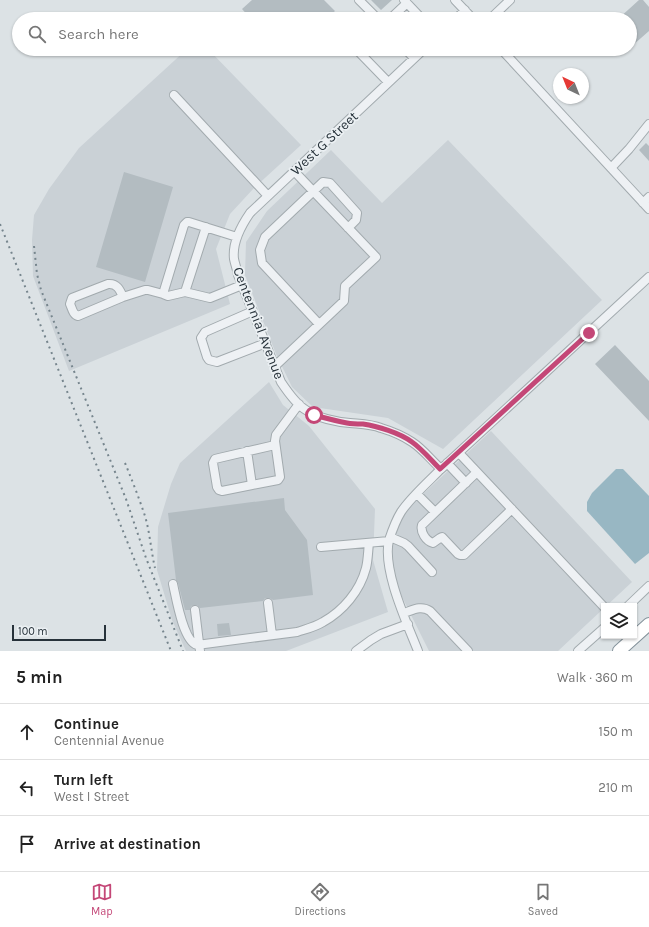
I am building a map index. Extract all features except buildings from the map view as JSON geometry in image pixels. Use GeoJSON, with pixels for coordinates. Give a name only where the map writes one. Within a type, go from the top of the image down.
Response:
{"type":"FeatureCollection","features":[{"type":"Feature","properties":{"kind":"highway"},"geometry":{"type":"LineString","coordinates":[[619,651],[649,624]]}},
{"type":"Feature","properties":{"kind":"street"},"geometry":{"type":"LineString","coordinates":[[359,0],[371,12]]}},
{"type":"Feature","properties":{"kind":"street"},"geometry":{"type":"LineString","coordinates":[[455,0],[465,10]]}},
{"type":"Feature","properties":{"kind":"street"},"geometry":{"type":"LineString","coordinates":[[497,12],[510,0]]}},
{"type":"Feature","properties":{"kind":"street"},"geometry":{"type":"LineString","coordinates":[[396,12],[406,1],[416,12]]}},
{"type":"Feature","properties":{"kind":"street"},"geometry":{"type":"LineString","coordinates":[[363,56],[388,82]]}},
{"type":"Feature","properties":{"kind":"street"},"geometry":{"type":"LineString","coordinates":[[507,56],[611,168],[646,200],[649,210]]}},
{"type":"Feature","properties":{"kind":"street","name":"West G Street"},"geometry":{"type":"LineString","coordinates":[[236,240],[250,213],[414,58]]}},
{"type":"Feature","properties":{"kind":"street"},"geometry":{"type":"LineString","coordinates":[[174,95],[268,196]]}},
{"type":"Feature","properties":{"kind":"street"},"geometry":{"type":"LineString","coordinates":[[611,168],[629,149],[649,124]]}},
{"type":"Feature","properties":{"kind":"street"},"geometry":{"type":"LineString","coordinates":[[275,366],[344,301],[345,286],[376,257],[294,171]]}},
{"type":"Feature","properties":{"kind":"street"},"geometry":{"type":"LineString","coordinates":[[319,324],[262,263],[260,250],[265,237],[323,182],[330,183],[357,212],[356,220],[348,228]]}},
{"type":"Feature","properties":{"kind":"street"},"geometry":{"type":"LineString","coordinates":[[163,294],[184,225],[187,222],[236,240]]}},
{"type":"Feature","properties":{"kind":"street"},"geometry":{"type":"LineString","coordinates":[[185,292],[206,228]]}},
{"type":"Feature","properties":{"kind":"street","name":"Centennial Avenue"},"geometry":{"type":"LineString","coordinates":[[236,240],[234,257],[238,275],[282,382],[291,396],[305,410],[314,415],[348,423],[379,427],[410,441],[421,449],[440,469]]}},
{"type":"Feature","properties":{"kind":"street"},"geometry":{"type":"LineString","coordinates":[[418,651],[390,573],[388,555],[390,539],[402,511],[440,469],[649,277]]}},
{"type":"Feature","properties":{"kind":"street"},"geometry":{"type":"LineString","coordinates":[[123,297],[118,287],[112,284],[72,298],[70,304],[74,314],[78,316],[123,297],[145,290],[168,296],[185,292],[210,298],[242,286]]}},
{"type":"Feature","properties":{"kind":"street"},"geometry":{"type":"LineString","coordinates":[[253,311],[205,332],[201,338],[207,357],[209,360],[218,362],[266,343]]}},
{"type":"Feature","properties":{"kind":"street"},"geometry":{"type":"LineString","coordinates":[[275,445],[215,459],[213,462],[217,487],[219,490],[222,491],[278,480],[280,477],[275,445],[276,435],[299,404]]}},
{"type":"Feature","properties":{"kind":"street"},"geometry":{"type":"LineString","coordinates":[[247,451],[252,485]]}},
{"type":"Feature","properties":{"kind":"street"},"geometry":{"type":"LineString","coordinates":[[459,452],[601,604]]}},
{"type":"Feature","properties":{"kind":"street"},"geometry":{"type":"LineString","coordinates":[[447,464],[466,483]]}},
{"type":"Feature","properties":{"kind":"street"},"geometry":{"type":"LineString","coordinates":[[477,472],[422,525],[424,535],[432,543],[442,537],[458,554],[464,555],[512,509]]}},
{"type":"Feature","properties":{"kind":"street"},"geometry":{"type":"LineString","coordinates":[[417,494],[435,512]]}},
{"type":"Feature","properties":{"kind":"street"},"geometry":{"type":"LineString","coordinates":[[321,547],[369,543],[390,539],[404,542],[432,572]]}},
{"type":"Feature","properties":{"kind":"street"},"geometry":{"type":"LineString","coordinates":[[173,584],[178,607],[188,638],[194,645],[200,648],[297,632],[309,629],[323,622],[346,604],[361,580],[366,568],[369,543]]}},
{"type":"Feature","properties":{"kind":"street"},"geometry":{"type":"LineString","coordinates":[[631,603],[649,586]]}},
{"type":"Feature","properties":{"kind":"street"},"geometry":{"type":"LineString","coordinates":[[268,603],[272,635]]}},
{"type":"Feature","properties":{"kind":"street"},"geometry":{"type":"LineString","coordinates":[[404,613],[423,607],[426,608],[468,651]]}},
{"type":"Feature","properties":{"kind":"street"},"geometry":{"type":"LineString","coordinates":[[195,610],[200,648]]}},
{"type":"Feature","properties":{"kind":"street"},"geometry":{"type":"LineString","coordinates":[[356,651],[381,634],[408,624]]}},
{"type":"Feature","properties":{"kind":"street"},"geometry":{"type":"LineString","coordinates":[[578,651],[601,631]]}},
{"type":"Feature","properties":{"kind":"shaded area"},"geometry":{"type":"Polygon","coordinates":[[[179,56],[215,56],[301,145],[254,188],[230,214],[216,249],[230,304],[69,371],[33,276],[32,240],[34,215],[49,189],[79,148],[179,56]]]}},
{"type":"Feature","properties":{"kind":"shaded area"},"geometry":{"type":"Polygon","coordinates":[[[448,140],[602,300],[443,449],[388,418],[313,407],[292,387],[276,354],[245,275],[246,242],[267,211],[331,150],[382,203],[448,140]]]}},
{"type":"Feature","properties":{"kind":"shaded area"},"geometry":{"type":"Polygon","coordinates":[[[269,382],[283,405],[309,426],[375,509],[373,560],[388,612],[286,651],[186,651],[172,620],[157,570],[158,527],[171,484],[180,463],[269,382]]]}},
{"type":"Feature","properties":{"kind":"shaded area"},"geometry":{"type":"Polygon","coordinates":[[[491,431],[632,582],[609,603],[601,603],[601,611],[558,651],[429,651],[393,579],[392,536],[409,507],[491,431]]]}},
{"type":"Feature","properties":{"kind":"water"},"geometry":{"type":"Polygon","coordinates":[[[616,469],[623,469],[649,496],[649,553],[635,564],[587,511],[587,502],[592,493],[616,469]]]}},
{"type":"Feature","properties":{"kind":"railway"},"geometry":{"type":"LineString","coordinates":[[0,224],[171,651]]}},
{"type":"Feature","properties":{"kind":"railway"},"geometry":{"type":"LineString","coordinates":[[34,246],[37,274],[41,290],[126,499],[146,558],[183,651]]}},
{"type":"Feature","properties":{"kind":"railway"},"geometry":{"type":"LineString","coordinates":[[125,463],[145,516],[155,568]]}},
{"type":"Feature","properties":{"kind":"route"},"geometry":{"type":"LineString","coordinates":[[314,415],[348,423],[379,427],[410,441],[421,449],[440,469],[589,333]]}}]}
